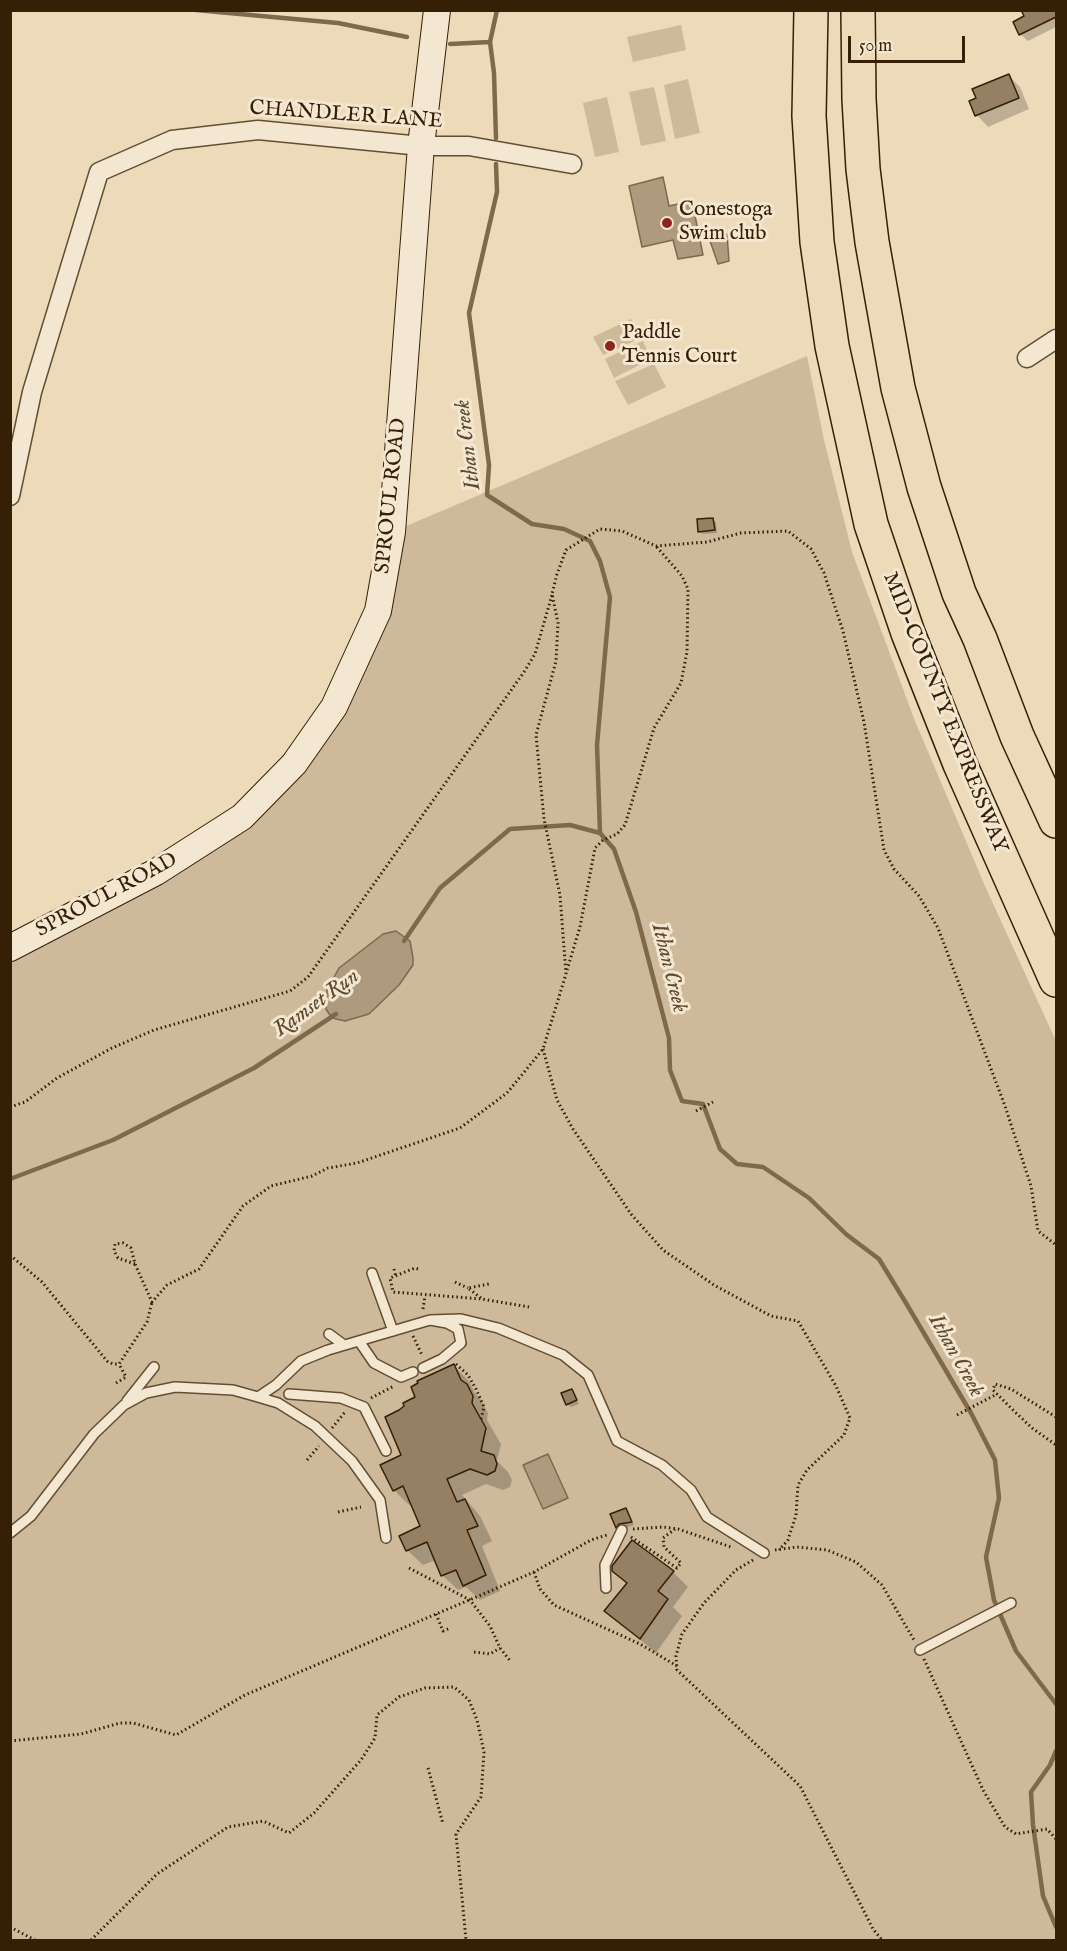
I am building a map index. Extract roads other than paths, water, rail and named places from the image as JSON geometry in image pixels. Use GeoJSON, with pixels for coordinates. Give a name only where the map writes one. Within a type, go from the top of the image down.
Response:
{"type":"FeatureCollection","features":[{"type":"Feature","properties":{"kind":"highway","name":"MID-COUNTY EXPRESSWAY"},"geometry":{"type":"LineString","coordinates":[[811,10],[809,116],[818,254],[832,346],[871,524],[908,633],[951,742],[1056,980]]}},
{"type":"Feature","properties":{"kind":"highway"},"geometry":{"type":"LineString","coordinates":[[858,10],[863,169],[872,242],[898,388],[924,487],[959,593],[980,639],[1017,736],[1056,821]]}},
{"type":"Feature","properties":{"kind":"main road","name":"SPROUL ROAD"},"geometry":{"type":"LineString","coordinates":[[10,948],[156,872],[242,817],[294,764],[334,707],[378,612],[392,532],[421,146],[436,10]]}},
{"type":"Feature","properties":{"kind":"street","name":"CHANDLER LANE"},"geometry":{"type":"LineString","coordinates":[[10,496],[32,392],[99,172],[172,140],[258,130],[421,146],[469,146],[572,164]]}},
{"type":"Feature","properties":{"kind":"street"},"geometry":{"type":"LineString","coordinates":[[1027,358],[1056,339]]}},
{"type":"Feature","properties":{"kind":"lane"},"geometry":{"type":"LineString","coordinates":[[372,1273],[393,1331]]}},
{"type":"Feature","properties":{"kind":"lane"},"geometry":{"type":"LineString","coordinates":[[258,1397],[276,1385],[301,1361],[344,1345],[409,1326],[430,1320],[461,1319],[498,1328],[563,1355],[588,1375],[617,1441],[662,1465],[691,1490],[707,1516],[764,1553]]}},
{"type":"Feature","properties":{"kind":"lane"},"geometry":{"type":"LineString","coordinates":[[359,1341],[374,1363],[402,1377],[442,1359],[461,1343],[458,1329],[447,1323],[430,1320]]}},
{"type":"Feature","properties":{"kind":"lane"},"geometry":{"type":"LineString","coordinates":[[329,1334],[344,1345]]}},
{"type":"Feature","properties":{"kind":"lane"},"geometry":{"type":"LineString","coordinates":[[10,1533],[31,1516],[94,1434],[124,1405],[154,1367]]}},
{"type":"Feature","properties":{"kind":"lane"},"geometry":{"type":"LineString","coordinates":[[276,1385],[287,1388],[289,1394]]}},
{"type":"Feature","properties":{"kind":"lane"},"geometry":{"type":"LineString","coordinates":[[124,1405],[146,1393],[175,1387],[233,1390],[278,1403],[315,1426],[352,1461],[380,1500],[386,1538]]}},
{"type":"Feature","properties":{"kind":"lane"},"geometry":{"type":"LineString","coordinates":[[278,1403],[289,1394],[341,1398],[364,1407],[386,1452]]}},
{"type":"Feature","properties":{"kind":"lane"},"geometry":{"type":"LineString","coordinates":[[606,1588],[605,1565],[622,1530]]}},
{"type":"Feature","properties":{"kind":"lane"},"geometry":{"type":"LineString","coordinates":[[920,1650],[1009,1604]]}},
{"type":"Feature","properties":{"kind":"waterway"},"geometry":{"type":"LineString","coordinates":[[196,10],[338,23],[407,37]]}},
{"type":"Feature","properties":{"kind":"waterway","name":"Ithan Creek"},"geometry":{"type":"LineString","coordinates":[[496,138],[494,73],[490,42],[497,10]]}},
{"type":"Feature","properties":{"kind":"waterway"},"geometry":{"type":"LineString","coordinates":[[450,44],[490,42]]}},
{"type":"Feature","properties":{"kind":"waterway","name":"Ithan Creek"},"geometry":{"type":"LineString","coordinates":[[496,164],[497,192],[469,313],[489,465],[487,495],[532,524],[564,529],[590,541],[600,561],[610,597],[597,745],[600,833],[614,849],[636,912],[669,1038],[670,1070],[682,1101],[703,1104],[720,1149],[737,1164],[763,1167],[809,1198],[847,1235],[879,1259],[906,1303],[971,1413],[995,1460],[999,1498],[986,1557],[994,1600],[1016,1651],[1056,1704]]}},
{"type":"Feature","properties":{"kind":"waterway","name":"Ramset Run"},"geometry":{"type":"LineString","coordinates":[[404,941],[440,888],[510,829],[570,825],[600,833]]}},
{"type":"Feature","properties":{"kind":"waterway","name":"Ramset Run"},"geometry":{"type":"LineString","coordinates":[[10,1179],[113,1140],[254,1068],[336,1014]]}},
{"type":"Feature","properties":{"kind":"waterway","name":"Ithan Creek"},"geometry":{"type":"LineString","coordinates":[[1056,1751],[1050,1765],[1031,1792],[1043,1896],[1056,1927]]}},
{"type":"Feature","properties":{"kind":"place","name":"Conestoga Swim club"},"geometry":{"type":"Point","coordinates":[667,223]}},
{"type":"Feature","properties":{"kind":"place","name":"Paddle Tennis Court"},"geometry":{"type":"Point","coordinates":[610,346]}}]}
